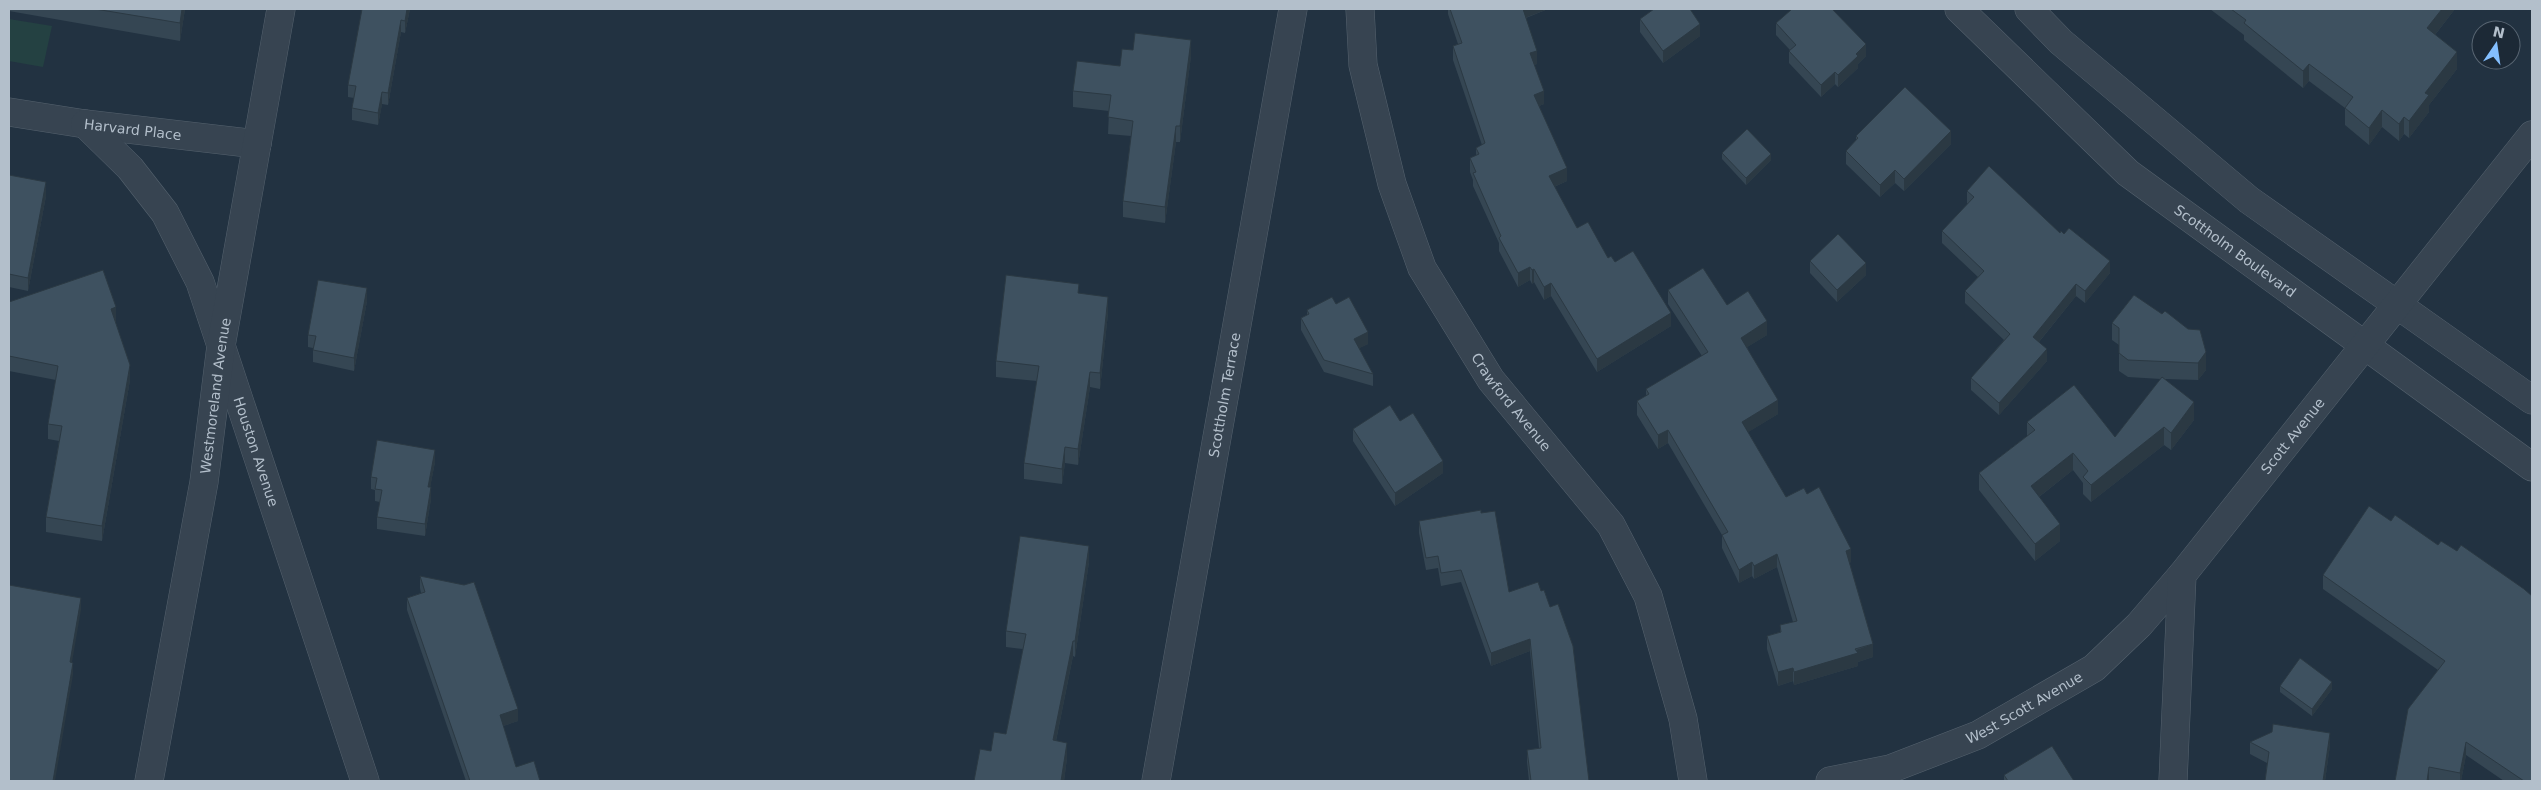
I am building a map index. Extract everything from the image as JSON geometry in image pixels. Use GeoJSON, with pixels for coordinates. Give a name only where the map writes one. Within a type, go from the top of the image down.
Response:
{"type":"FeatureCollection","features":[{"type":"Feature","properties":{"kind":"street","name":"Westmoreland Avenue"},"geometry":{"type":"LineString","coordinates":[[149,781],[204,482],[221,346],[281,9]]}},
{"type":"Feature","properties":{"kind":"street","name":"Scottholm Terrace"},"geometry":{"type":"LineString","coordinates":[[1156,781],[1293,9]]}},
{"type":"Feature","properties":{"kind":"street","name":"Crawford Avenue"},"geometry":{"type":"LineString","coordinates":[[1360,9],[1363,65],[1392,184],[1422,268],[1491,380],[1611,525],[1648,596],[1683,719],[1693,781]]}},
{"type":"Feature","properties":{"kind":"street","name":"Scottholm Boulevard"},"geometry":{"type":"LineString","coordinates":[[1959,9],[2128,172],[2532,466]]}},
{"type":"Feature","properties":{"kind":"street"},"geometry":{"type":"LineString","coordinates":[[2029,9],[2062,42],[2248,200],[2532,400]]}},
{"type":"Feature","properties":{"kind":"street","name":"Harvard Place"},"geometry":{"type":"LineString","coordinates":[[9,112],[85,124],[257,144]]}},
{"type":"Feature","properties":{"kind":"street","name":"Houston Avenue"},"geometry":{"type":"LineString","coordinates":[[85,124],[130,168],[165,213],[200,282],[365,781]]}},
{"type":"Feature","properties":{"kind":"street","name":"Scott Avenue"},"geometry":{"type":"LineString","coordinates":[[2182,575],[2532,135]]}},
{"type":"Feature","properties":{"kind":"street"},"geometry":{"type":"LineString","coordinates":[[2172,781],[2182,575]]}},
{"type":"Feature","properties":{"kind":"street","name":"West Scott Avenue"},"geometry":{"type":"LineString","coordinates":[[1830,781],[1890,769],[1978,735],[2094,668],[2139,625],[2182,575]]}},
{"type":"Feature","properties":{"kind":"green space"},"geometry":{"type":"Polygon","coordinates":[[[9,19],[52,26],[43,67],[9,61],[9,19]]]}},
{"type":"Feature","properties":{"kind":"building"},"geometry":{"type":"Polygon","coordinates":[[[95,9],[182,9],[180,23],[95,9]]]}},
{"type":"Feature","properties":{"kind":"building"},"geometry":{"type":"Polygon","coordinates":[[[362,9],[407,9],[405,21],[401,20],[388,93],[382,92],[378,113],[352,108],[356,86],[348,85],[362,9]]]}},
{"type":"Feature","properties":{"kind":"building"},"geometry":{"type":"Polygon","coordinates":[[[1450,9],[1523,9],[1537,51],[1530,53],[1544,91],[1534,95],[1567,168],[1549,176],[1577,228],[1588,222],[1608,258],[1611,256],[1615,262],[1633,251],[1671,313],[1597,359],[1551,283],[1544,287],[1534,269],[1532,270],[1530,267],[1518,273],[1499,238],[1501,236],[1473,173],[1476,172],[1470,158],[1479,154],[1476,148],[1485,143],[1453,46],[1462,43],[1450,9]]]}},
{"type":"Feature","properties":{"kind":"building"},"geometry":{"type":"Polygon","coordinates":[[[1654,9],[1690,9],[1700,24],[1663,51],[1640,19],[1654,9]]]}},
{"type":"Feature","properties":{"kind":"building"},"geometry":{"type":"Polygon","coordinates":[[[1792,9],[1832,9],[1866,44],[1856,54],[1858,56],[1838,75],[1835,72],[1821,85],[1789,51],[1796,45],[1776,23],[1792,9]]]}},
{"type":"Feature","properties":{"kind":"building"},"geometry":{"type":"Polygon","coordinates":[[[2231,9],[2442,9],[2427,28],[2457,52],[2425,93],[2429,95],[2409,121],[2404,117],[2399,124],[2382,110],[2369,128],[2345,108],[2353,97],[2309,64],[2303,71],[2244,23],[2246,20],[2231,9]]]}},
{"type":"Feature","properties":{"kind":"building"},"geometry":{"type":"Polygon","coordinates":[[[1135,33],[1191,40],[1180,126],[1176,126],[1165,207],[1123,201],[1133,121],[1108,117],[1111,95],[1073,91],[1077,61],[1120,66],[1122,49],[1133,50],[1135,33]]]}},
{"type":"Feature","properties":{"kind":"building"},"geometry":{"type":"Polygon","coordinates":[[[1905,87],[1951,131],[1904,179],[1895,170],[1880,185],[1846,151],[1858,138],[1856,136],[1905,87]]]}},
{"type":"Feature","properties":{"kind":"building"},"geometry":{"type":"Polygon","coordinates":[[[1747,129],[1771,154],[1746,178],[1722,153],[1747,129]]]}},
{"type":"Feature","properties":{"kind":"building"},"geometry":{"type":"Polygon","coordinates":[[[1989,166],[2060,233],[2061,231],[2064,234],[2069,228],[2110,261],[2085,291],[2076,284],[2033,337],[2047,349],[1999,403],[1971,378],[2010,334],[1965,291],[1984,271],[1942,231],[1974,197],[1967,191],[1989,166]]]}},
{"type":"Feature","properties":{"kind":"building"},"geometry":{"type":"Polygon","coordinates":[[[9,175],[46,182],[28,278],[9,274],[9,175]]]}},
{"type":"Feature","properties":{"kind":"building"},"geometry":{"type":"Polygon","coordinates":[[[1838,234],[1866,263],[1837,290],[1810,261],[1838,234]]]}},
{"type":"Feature","properties":{"kind":"building"},"geometry":{"type":"Polygon","coordinates":[[[1703,268],[1727,305],[1748,291],[1767,321],[1741,338],[1778,400],[1742,422],[1786,497],[1804,488],[1807,494],[1819,487],[1851,549],[1846,551],[1873,644],[1855,649],[1858,653],[1794,672],[1793,668],[1778,672],[1767,636],[1781,632],[1780,625],[1797,621],[1777,554],[1754,566],[1752,562],[1739,570],[1722,535],[1728,532],[1668,430],[1658,435],[1637,401],[1649,394],[1646,389],[1708,352],[1668,290],[1703,268]]]}},
{"type":"Feature","properties":{"kind":"building"},"geometry":{"type":"Polygon","coordinates":[[[103,270],[116,307],[111,309],[130,365],[102,526],[46,517],[62,426],[48,424],[58,366],[9,356],[9,302],[103,270]]]}},
{"type":"Feature","properties":{"kind":"building"},"geometry":{"type":"Polygon","coordinates":[[[1006,275],[1079,284],[1078,293],[1108,297],[1100,373],[1090,372],[1078,449],[1065,447],[1062,469],[1024,463],[1039,366],[996,361],[1006,275]]]}},
{"type":"Feature","properties":{"kind":"building"},"geometry":{"type":"Polygon","coordinates":[[[318,280],[367,288],[354,358],[313,350],[316,336],[308,335],[318,280]]]}},
{"type":"Feature","properties":{"kind":"building"},"geometry":{"type":"Polygon","coordinates":[[[2134,295],[2162,314],[2165,311],[2188,329],[2200,330],[2206,352],[2198,363],[2128,360],[2119,353],[2119,328],[2112,323],[2134,295]]]}},
{"type":"Feature","properties":{"kind":"building"},"geometry":{"type":"Polygon","coordinates":[[[1332,297],[1336,304],[1349,297],[1368,332],[1354,339],[1373,374],[1324,360],[1301,318],[1309,314],[1307,310],[1332,297]]]}},
{"type":"Feature","properties":{"kind":"building"},"geometry":{"type":"Polygon","coordinates":[[[2162,377],[2194,402],[2171,433],[2164,427],[2091,485],[2083,477],[2088,471],[2073,453],[2031,486],[2060,524],[2035,544],[1979,473],[2035,430],[2027,422],[2074,385],[2115,437],[2162,377]]]}},
{"type":"Feature","properties":{"kind":"building"},"geometry":{"type":"Polygon","coordinates":[[[1390,405],[1400,421],[1413,413],[1443,461],[1395,493],[1353,429],[1390,405]]]}},
{"type":"Feature","properties":{"kind":"building"},"geometry":{"type":"Polygon","coordinates":[[[377,440],[435,450],[428,487],[431,487],[425,524],[377,517],[382,490],[375,489],[377,478],[371,477],[377,440]]]}},
{"type":"Feature","properties":{"kind":"building"},"geometry":{"type":"Polygon","coordinates":[[[2369,506],[2391,521],[2395,515],[2438,545],[2441,541],[2457,551],[2461,545],[2532,596],[2532,781],[2524,781],[2466,742],[2460,773],[2429,767],[2427,781],[2395,781],[2408,709],[2445,661],[2323,575],[2369,506]]]}},
{"type":"Feature","properties":{"kind":"building"},"geometry":{"type":"Polygon","coordinates":[[[1481,510],[1481,513],[1495,511],[1509,592],[1538,582],[1541,591],[1544,590],[1550,607],[1558,604],[1573,646],[1589,781],[1531,781],[1527,750],[1541,748],[1530,639],[1491,653],[1461,570],[1441,573],[1438,556],[1426,558],[1419,521],[1481,510]]]}},
{"type":"Feature","properties":{"kind":"building"},"geometry":{"type":"Polygon","coordinates":[[[1020,536],[1089,546],[1075,641],[1073,641],[1053,740],[1067,743],[1061,781],[974,781],[980,749],[991,751],[994,732],[1006,734],[1026,634],[1006,631],[1020,536]]]}},
{"type":"Feature","properties":{"kind":"building"},"geometry":{"type":"Polygon","coordinates":[[[420,576],[464,585],[474,582],[518,709],[500,715],[516,767],[534,761],[540,781],[470,781],[407,598],[425,592],[420,576]]]}},
{"type":"Feature","properties":{"kind":"building"},"geometry":{"type":"Polygon","coordinates":[[[9,585],[81,598],[70,662],[73,663],[53,781],[9,781],[9,585]]]}},
{"type":"Feature","properties":{"kind":"building"},"geometry":{"type":"Polygon","coordinates":[[[2300,658],[2332,682],[2312,709],[2280,686],[2300,658]]]}},
{"type":"Feature","properties":{"kind":"building"},"geometry":{"type":"Polygon","coordinates":[[[2273,724],[2330,733],[2323,781],[2265,781],[2269,752],[2250,742],[2272,732],[2273,724]]]}},
{"type":"Feature","properties":{"kind":"building"},"geometry":{"type":"Polygon","coordinates":[[[2052,746],[2074,781],[2008,781],[2004,775],[2052,746]]]}}]}
